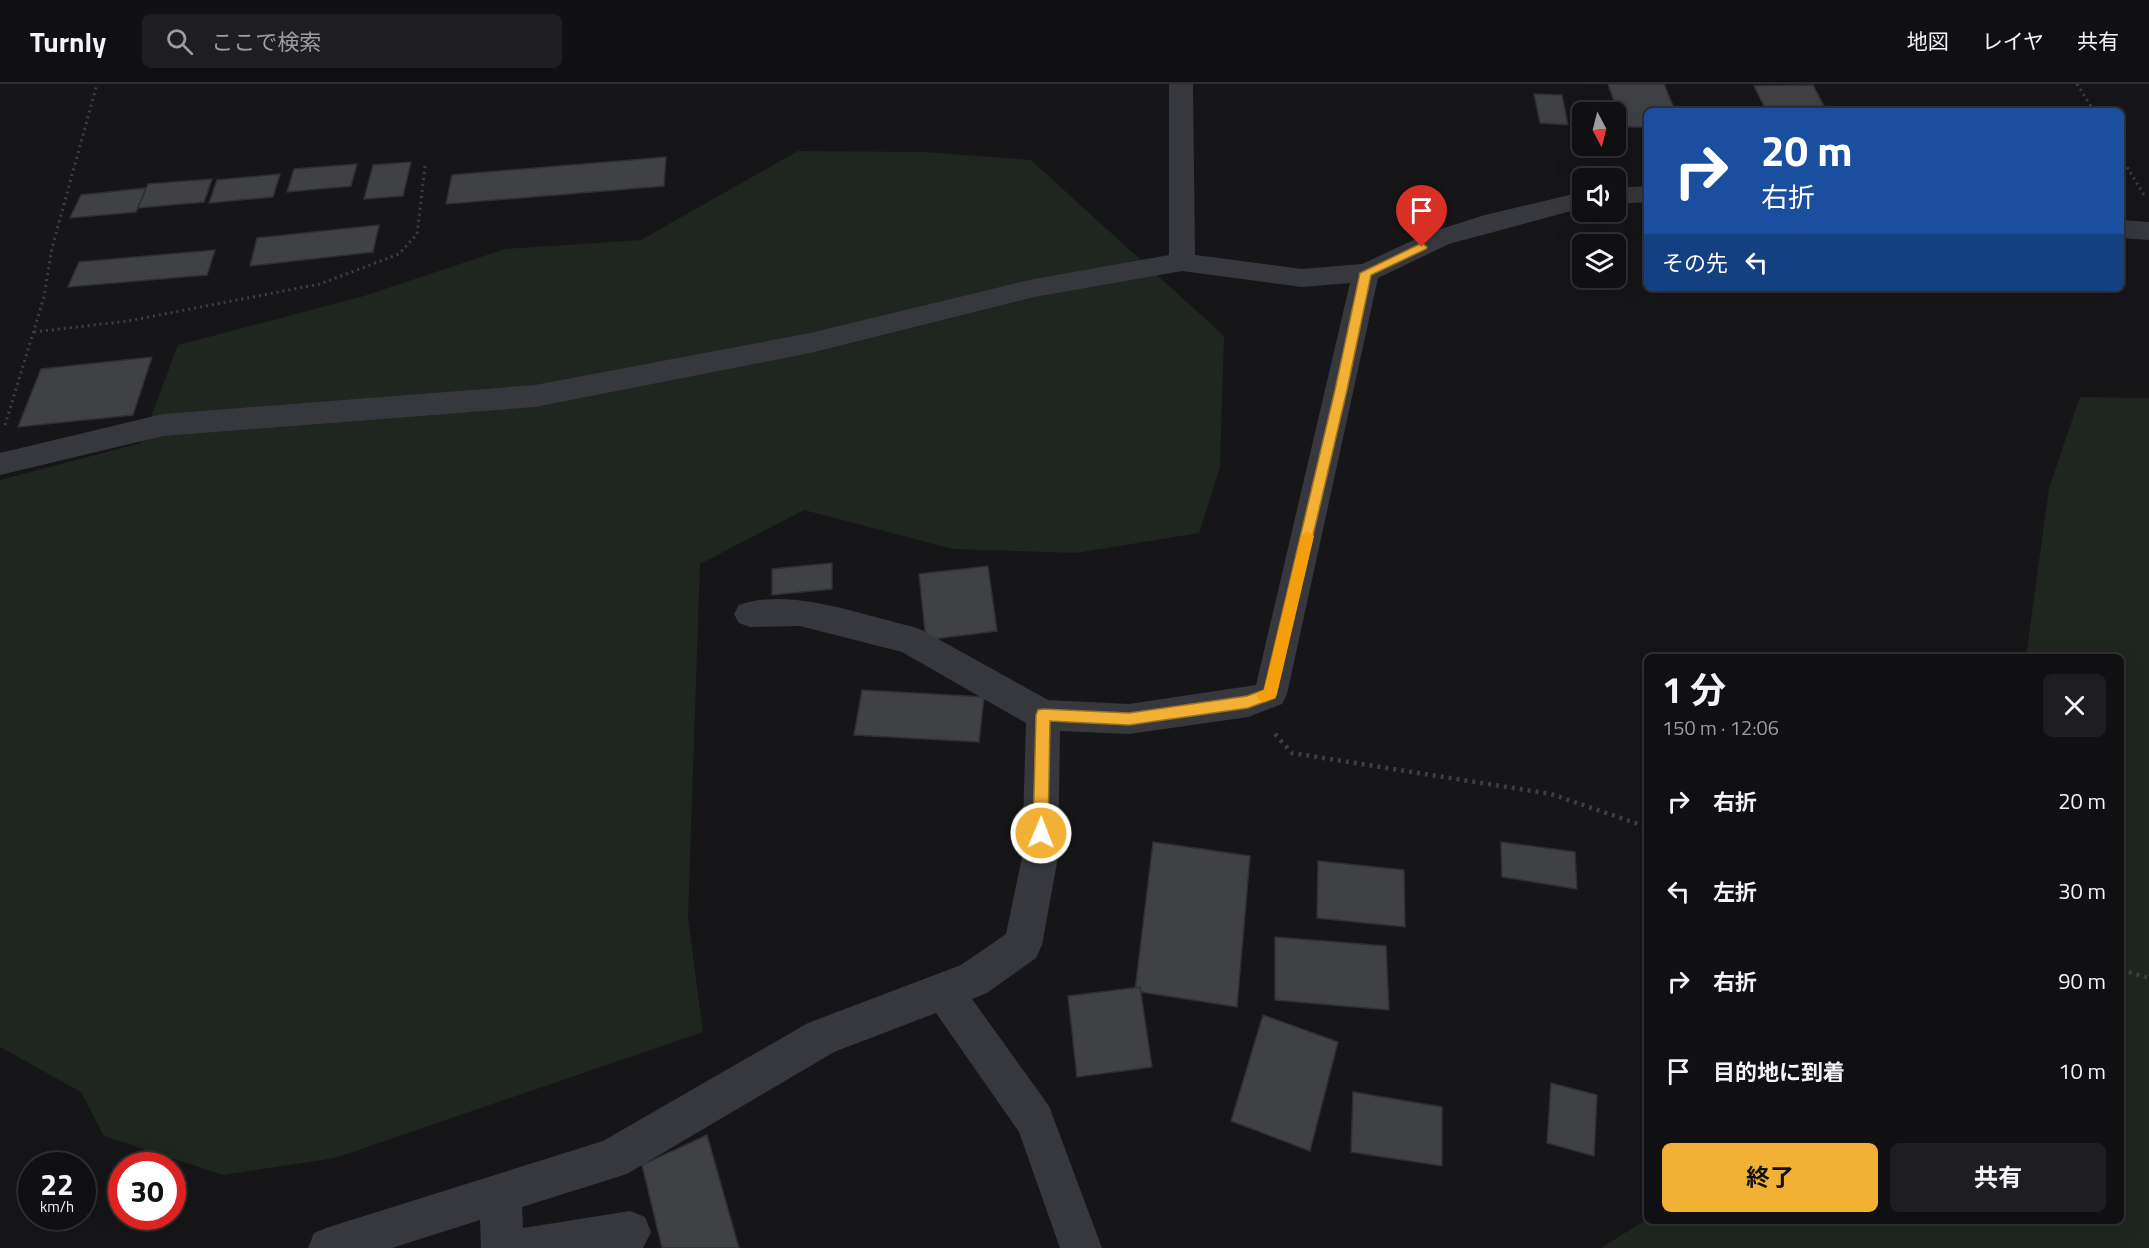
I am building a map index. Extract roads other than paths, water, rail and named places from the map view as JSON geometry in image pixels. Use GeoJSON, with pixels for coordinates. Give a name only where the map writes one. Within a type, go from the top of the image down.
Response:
{"type":"FeatureCollection","features":[{"type":"Feature","properties":{"kind":"street"},"geometry":{"type":"LineString","coordinates":[[1181,84],[1182,262]]}},
{"type":"Feature","properties":{"kind":"street"},"geometry":{"type":"LineString","coordinates":[[1626,195],[1644,194]]}},
{"type":"Feature","properties":{"kind":"street"},"geometry":{"type":"LineString","coordinates":[[0,464],[163,425],[536,396],[810,343],[1034,288],[1182,262],[1302,278],[1366,273],[1440,238],[1485,224],[1572,202]]}},
{"type":"Feature","properties":{"kind":"street"},"geometry":{"type":"LineString","coordinates":[[2124,229],[2149,231]]}},
{"type":"Feature","properties":{"kind":"street"},"geometry":{"type":"LineString","coordinates":[[750,614],[800,613],[910,640],[1043,715],[1129,719],[1248,702],[1270,694],[1366,273]]}},
{"type":"Feature","properties":{"kind":"street"},"geometry":{"type":"LineString","coordinates":[[330,1248],[612,1159],[822,1037],[973,980],[1023,945],[1040,857],[1043,715]]}},
{"type":"Feature","properties":{"kind":"street"},"geometry":{"type":"LineString","coordinates":[[943,991],[1035,1120],[1082,1248]]}},
{"type":"Feature","properties":{"kind":"street"},"geometry":{"type":"LineString","coordinates":[[501,1193],[502,1248]]}},
{"type":"Feature","properties":{"kind":"street"},"geometry":{"type":"LineString","coordinates":[[527,1248],[630,1232]]}}]}
